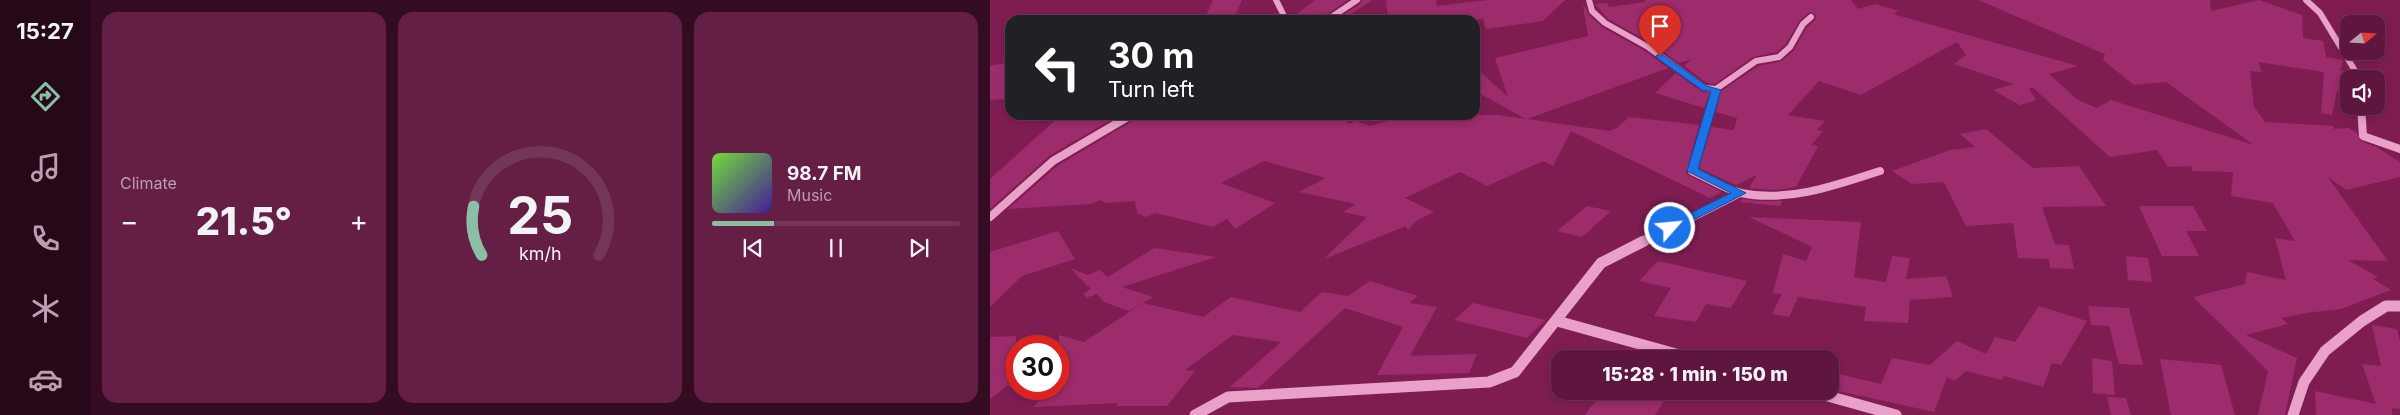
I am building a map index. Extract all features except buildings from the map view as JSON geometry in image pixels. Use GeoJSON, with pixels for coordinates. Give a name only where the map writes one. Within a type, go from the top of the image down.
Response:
{"type":"FeatureCollection","features":[{"type":"Feature","properties":{"kind":"street"},"geometry":{"type":"LineString","coordinates":[[1276,0],[1284,15]]}},
{"type":"Feature","properties":{"kind":"street"},"geometry":{"type":"LineString","coordinates":[[1334,15],[1357,0]]}},
{"type":"Feature","properties":{"kind":"street"},"geometry":{"type":"LineString","coordinates":[[1589,0],[1592,11],[1605,23],[1648,47],[1705,88],[1716,90]]}},
{"type":"Feature","properties":{"kind":"street"},"geometry":{"type":"LineString","coordinates":[[2306,0],[2320,13],[2356,70]]}},
{"type":"Feature","properties":{"kind":"street"},"geometry":{"type":"LineString","coordinates":[[1811,17],[1803,24],[1790,47],[1779,56],[1756,61],[1716,90],[1692,171],[1740,193],[1773,196],[1880,172]]}},
{"type":"Feature","properties":{"kind":"street"},"geometry":{"type":"LineString","coordinates":[[2362,115],[2363,136],[2400,149]]}},
{"type":"Feature","properties":{"kind":"street"},"geometry":{"type":"LineString","coordinates":[[990,218],[1053,161],[1123,120]]}},
{"type":"Feature","properties":{"kind":"street"},"geometry":{"type":"LineString","coordinates":[[1195,415],[1228,397],[1489,382],[1515,372],[1601,263],[1740,193]]}},
{"type":"Feature","properties":{"kind":"street"},"geometry":{"type":"LineString","coordinates":[[2293,415],[2304,382],[2326,352],[2362,321],[2386,306],[2400,306]]}},
{"type":"Feature","properties":{"kind":"street"},"geometry":{"type":"LineString","coordinates":[[1557,321],[1662,350]]}},
{"type":"Feature","properties":{"kind":"street"},"geometry":{"type":"LineString","coordinates":[[1839,399],[1896,415]]}},
{"type":"Feature","properties":{"kind":"route"},"geometry":{"type":"LineString","coordinates":[[1660,56],[1705,88],[1716,90],[1713,106],[1692,171],[1740,193],[1670,228]]}}]}
